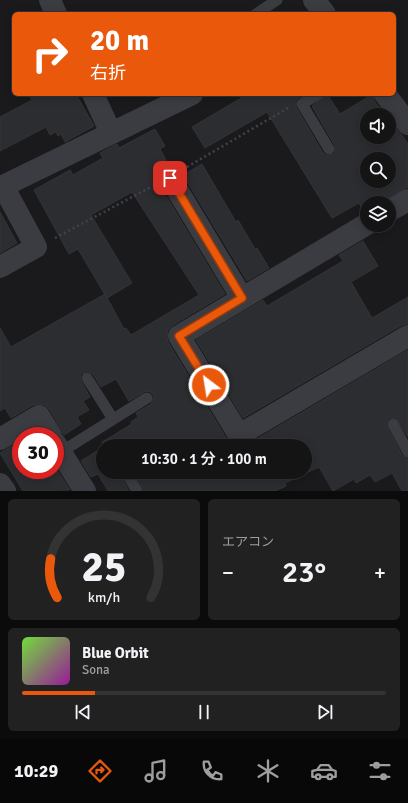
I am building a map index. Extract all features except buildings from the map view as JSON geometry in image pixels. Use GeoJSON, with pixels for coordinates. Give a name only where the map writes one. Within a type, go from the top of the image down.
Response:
{"type":"FeatureCollection","features":[{"type":"Feature","properties":{"kind":"street"},"geometry":{"type":"LineString","coordinates":[[50,0],[55,12]]}},
{"type":"Feature","properties":{"kind":"street"},"geometry":{"type":"LineString","coordinates":[[314,0],[323,12]]}},
{"type":"Feature","properties":{"kind":"street"},"geometry":{"type":"LineString","coordinates":[[94,96],[111,133]]}},
{"type":"Feature","properties":{"kind":"street"},"geometry":{"type":"LineString","coordinates":[[0,267],[36,247],[3,186],[188,96]]}},
{"type":"Feature","properties":{"kind":"street"},"geometry":{"type":"LineString","coordinates":[[387,96],[408,124]]}},
{"type":"Feature","properties":{"kind":"street"},"geometry":{"type":"LineString","coordinates":[[170,178],[242,298]]}},
{"type":"Feature","properties":{"kind":"street"},"geometry":{"type":"LineString","coordinates":[[396,207],[408,200]]}},
{"type":"Feature","properties":{"kind":"street"},"geometry":{"type":"LineString","coordinates":[[360,228],[179,336],[239,435],[408,336]]}},
{"type":"Feature","properties":{"kind":"street"},"geometry":{"type":"LineString","coordinates":[[20,427],[39,416],[46,427]]}},
{"type":"Feature","properties":{"kind":"street"},"geometry":{"type":"LineString","coordinates":[[0,439],[12,432]]}},
{"type":"Feature","properties":{"kind":"street"},"geometry":{"type":"LineString","coordinates":[[64,457],[85,491]]}},
{"type":"Feature","properties":{"kind":"street"},"geometry":{"type":"LineString","coordinates":[[0,484],[5,491]]}},
{"type":"Feature","properties":{"kind":"lane"},"geometry":{"type":"LineString","coordinates":[[259,12],[277,0]]}},
{"type":"Feature","properties":{"kind":"lane"},"geometry":{"type":"LineString","coordinates":[[315,96],[302,104],[329,149]]}},
{"type":"Feature","properties":{"kind":"lane"},"geometry":{"type":"LineString","coordinates":[[87,378],[113,419]]}},
{"type":"Feature","properties":{"kind":"lane"},"geometry":{"type":"LineString","coordinates":[[64,440],[113,419],[148,398]]}},
{"type":"Feature","properties":{"kind":"lane"},"geometry":{"type":"LineString","coordinates":[[393,424],[408,452]]}},
{"type":"Feature","properties":{"kind":"lane"},"geometry":{"type":"LineString","coordinates":[[130,479],[137,491]]}},
{"type":"Feature","properties":{"kind":"route"},"geometry":{"type":"LineString","coordinates":[[170,178],[242,298],[179,336],[209,385]]}}]}
